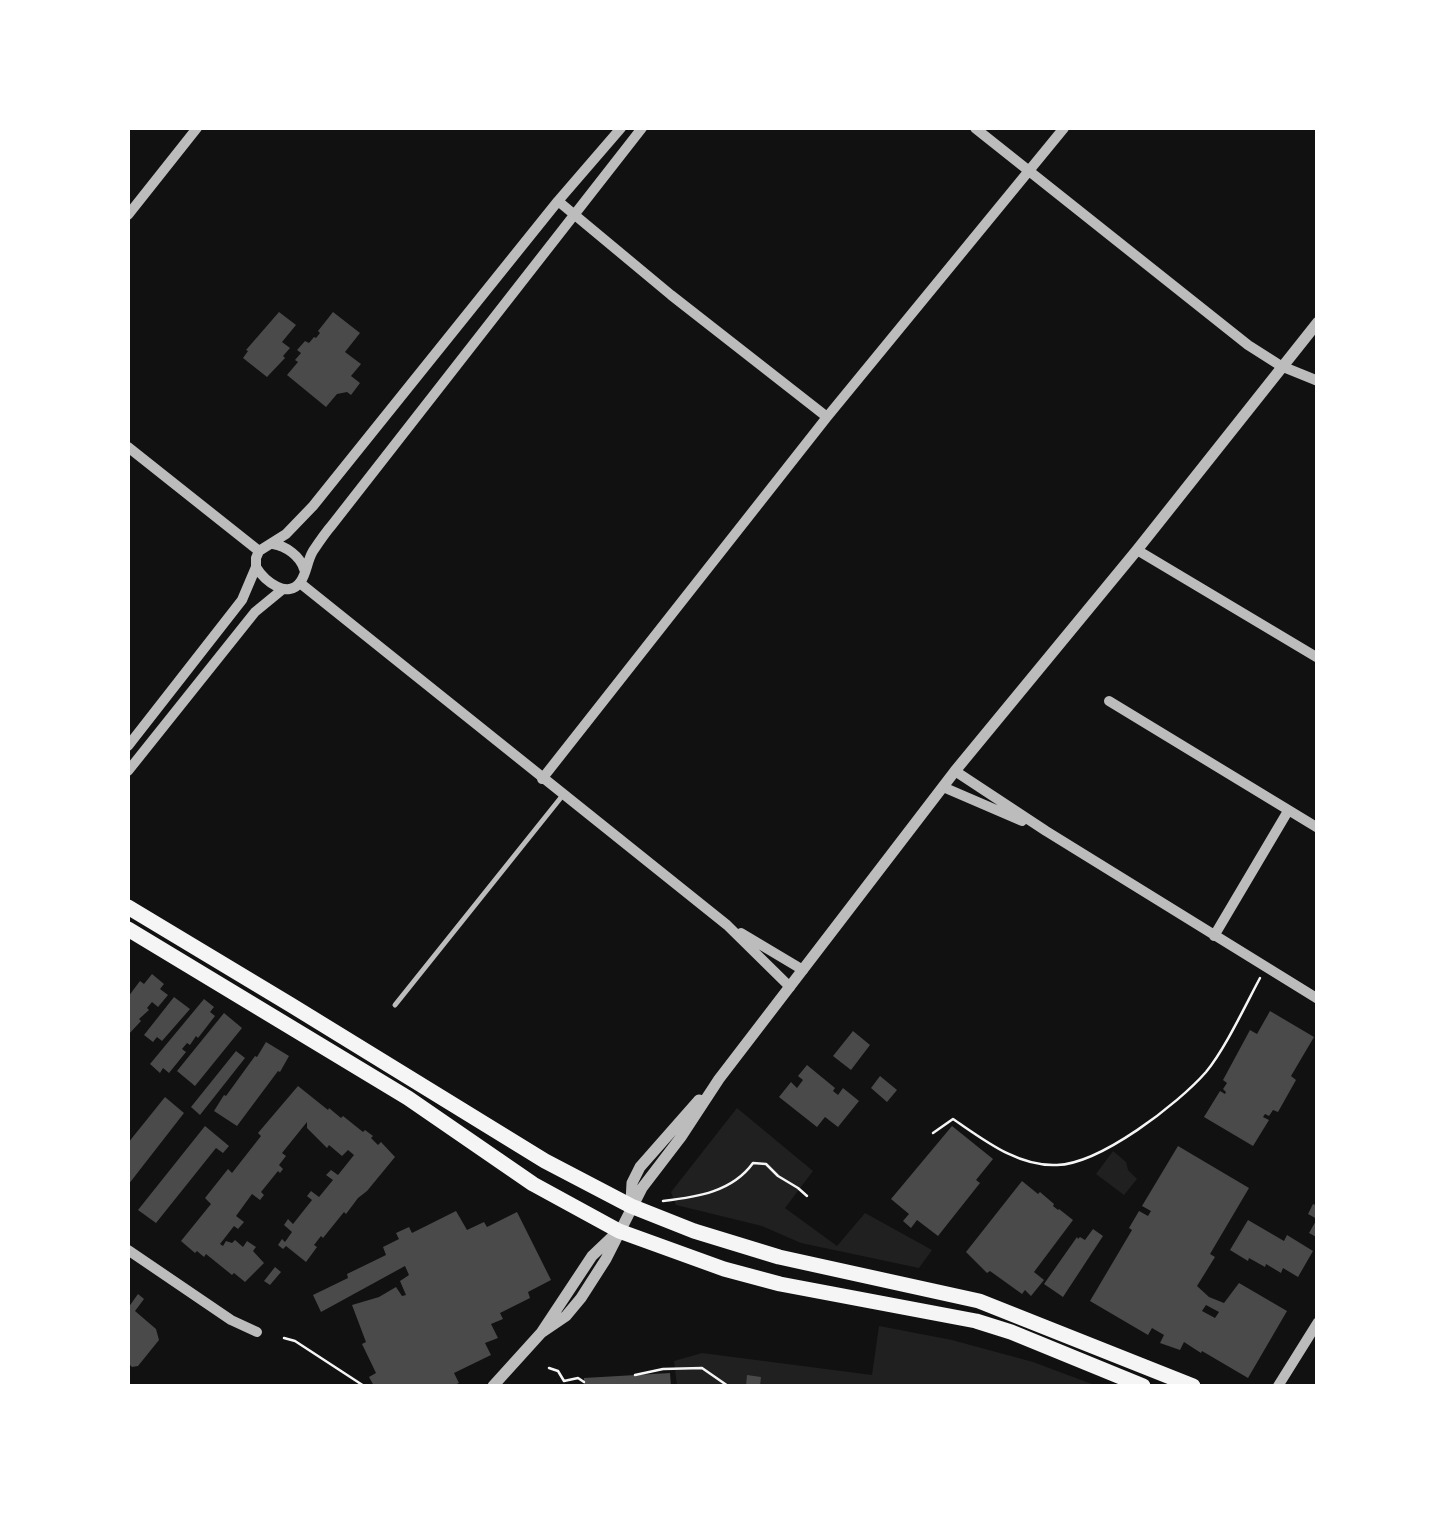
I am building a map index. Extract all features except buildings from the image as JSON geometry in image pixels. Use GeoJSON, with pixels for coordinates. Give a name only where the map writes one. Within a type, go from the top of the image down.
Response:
{"type":"FeatureCollection","features":[{"type":"Feature","properties":{"kind":"highway"},"geometry":{"type":"LineString","coordinates":[[128,907],[545,1161],[631,1206],[694,1231],[779,1257],[979,1301],[1193,1386]]}},
{"type":"Feature","properties":{"kind":"highway"},"geometry":{"type":"LineString","coordinates":[[128,929],[380,1080],[533,1184],[618,1231],[708,1264],[780,1284],[976,1321],[1142,1386]]}},
{"type":"Feature","properties":{"kind":"street"},"geometry":{"type":"LineString","coordinates":[[128,215],[197,128]]}},
{"type":"Feature","properties":{"kind":"street"},"geometry":{"type":"LineString","coordinates":[[128,746],[242,600],[259,550],[273,544],[313,506],[621,128]]}},
{"type":"Feature","properties":{"kind":"street"},"geometry":{"type":"LineString","coordinates":[[256,567],[262,576],[283,588],[300,583],[315,548],[332,525],[642,128]]}},
{"type":"Feature","properties":{"kind":"street"},"geometry":{"type":"LineString","coordinates":[[975,128],[1218,323],[1281,366],[1318,381]]}},
{"type":"Feature","properties":{"kind":"street"},"geometry":{"type":"LineString","coordinates":[[542,779],[827,416],[1064,128]]}},
{"type":"Feature","properties":{"kind":"street"},"geometry":{"type":"LineString","coordinates":[[558,201],[827,416]]}},
{"type":"Feature","properties":{"kind":"street"},"geometry":{"type":"LineString","coordinates":[[471,308],[490,324]]}},
{"type":"Feature","properties":{"kind":"street"},"geometry":{"type":"LineString","coordinates":[[493,1386],[581,1298],[606,1260],[631,1206],[632,1183],[640,1167],[718,1078],[955,772],[1318,322]]}},
{"type":"Feature","properties":{"kind":"street"},"geometry":{"type":"LineString","coordinates":[[128,447],[259,550]]}},
{"type":"Feature","properties":{"kind":"street"},"geometry":{"type":"LineString","coordinates":[[273,544],[284,547],[304,570]]}},
{"type":"Feature","properties":{"kind":"street"},"geometry":{"type":"LineString","coordinates":[[1137,550],[1318,658]]}},
{"type":"Feature","properties":{"kind":"street"},"geometry":{"type":"LineString","coordinates":[[300,583],[727,924],[803,970]]}},
{"type":"Feature","properties":{"kind":"street"},"geometry":{"type":"LineString","coordinates":[[128,771],[255,612],[283,588]]}},
{"type":"Feature","properties":{"kind":"street"},"geometry":{"type":"LineString","coordinates":[[168,696],[180,705]]}},
{"type":"Feature","properties":{"kind":"street"},"geometry":{"type":"LineString","coordinates":[[1110,701],[1318,828]]}},
{"type":"Feature","properties":{"kind":"street"},"geometry":{"type":"LineString","coordinates":[[955,772],[1318,999]]}},
{"type":"Feature","properties":{"kind":"street"},"geometry":{"type":"LineString","coordinates":[[943,788],[1046,832]]}},
{"type":"Feature","properties":{"kind":"street"},"geometry":{"type":"LineString","coordinates":[[1214,936],[1288,811]]}},
{"type":"Feature","properties":{"kind":"street"},"geometry":{"type":"LineString","coordinates":[[727,924],[790,987]]}},
{"type":"Feature","properties":{"kind":"street"},"geometry":{"type":"LineString","coordinates":[[128,1250],[230,1320],[257,1332]]}},
{"type":"Feature","properties":{"kind":"street"},"geometry":{"type":"LineString","coordinates":[[1279,1385],[1318,1322]]}},
{"type":"Feature","properties":{"kind":"lane"},"geometry":{"type":"LineString","coordinates":[[395,1005],[562,795]]}},
{"type":"Feature","properties":{"kind":"path"},"geometry":{"type":"LineString","coordinates":[[933,1133],[953,1119],[1020,1159],[1059,1166],[1112,1147],[1169,1106],[1206,1072],[1266,968]]}},
{"type":"Feature","properties":{"kind":"path"},"geometry":{"type":"LineString","coordinates":[[663,1201],[706,1194],[726,1186],[760,1162],[806,1196]]}},
{"type":"Feature","properties":{"kind":"path"},"geometry":{"type":"LineString","coordinates":[[284,1338],[295,1341],[364,1386]]}},
{"type":"Feature","properties":{"kind":"path"},"geometry":{"type":"LineString","coordinates":[[549,1368],[558,1371],[564,1380],[578,1378],[583,1383]]}},
{"type":"Feature","properties":{"kind":"path"},"geometry":{"type":"LineString","coordinates":[[634,1375],[663,1368],[702,1368],[728,1386]]}},
{"type":"Feature","properties":{"kind":"shaded area"},"geometry":{"type":"Polygon","coordinates":[[[737,1108],[813,1171],[785,1208],[837,1246],[865,1213],[932,1250],[919,1268],[801,1243],[762,1226],[676,1205],[671,1192],[737,1108]]]}},
{"type":"Feature","properties":{"kind":"shaded area"},"geometry":{"type":"Polygon","coordinates":[[[1113,1151],[1137,1179],[1124,1195],[1096,1174],[1113,1151]]]}},
{"type":"Feature","properties":{"kind":"shaded area"},"geometry":{"type":"Polygon","coordinates":[[[879,1326],[1033,1362],[1097,1386],[677,1386],[674,1361],[702,1353],[872,1375],[879,1326]]]}}]}
